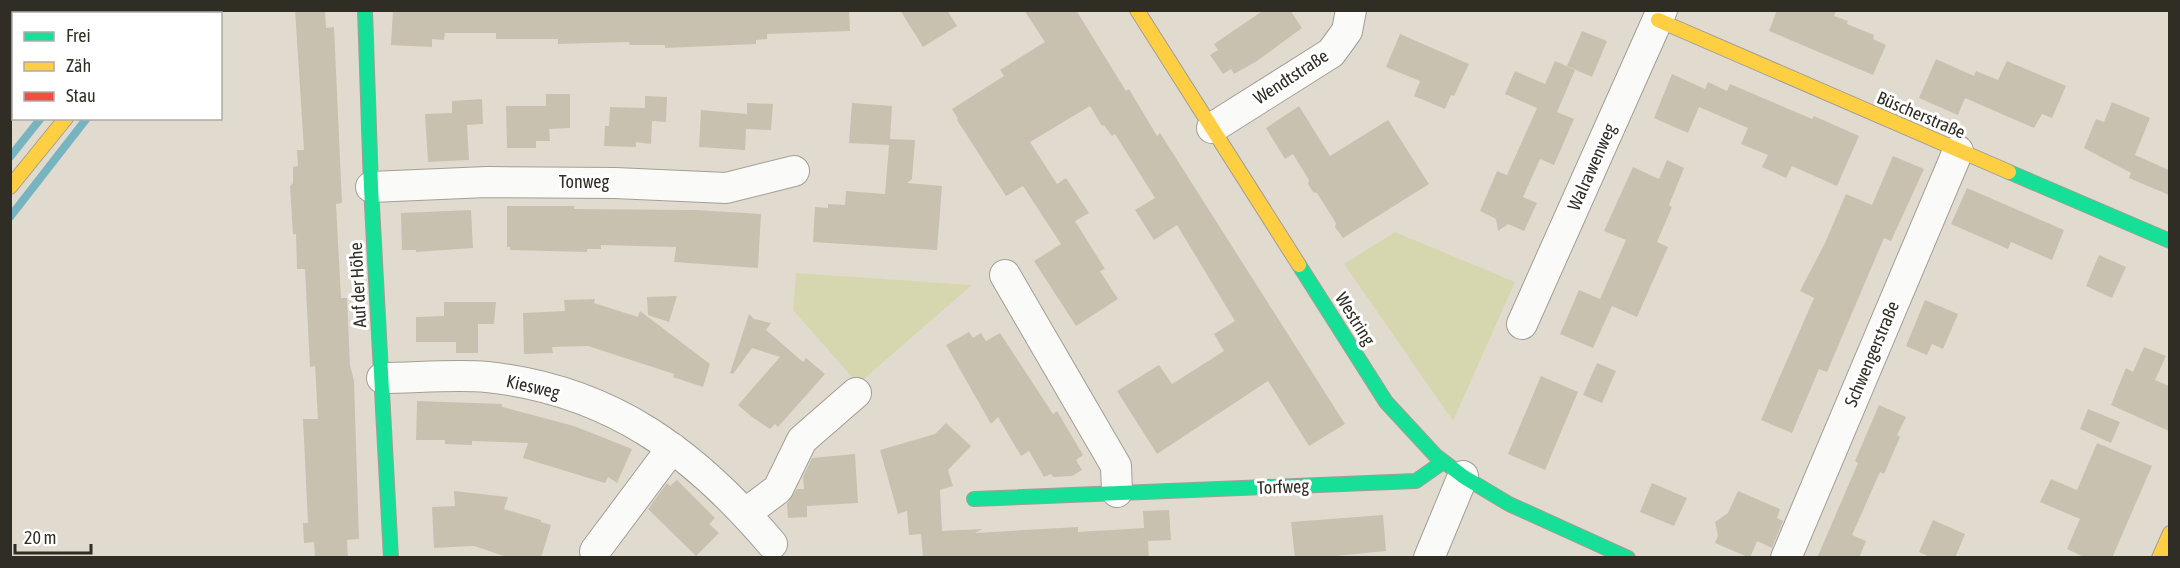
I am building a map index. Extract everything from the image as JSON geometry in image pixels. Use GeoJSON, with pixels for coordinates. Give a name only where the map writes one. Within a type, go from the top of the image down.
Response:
{"type":"FeatureCollection","features":[{"type":"Feature","properties":{"kind":"street","name":"Auf der Höhe"},"geometry":{"type":"LineString","coordinates":[[365,10],[371,187],[392,558]]}},
{"type":"Feature","properties":{"kind":"street","name":"Westring"},"geometry":{"type":"LineString","coordinates":[[1137,10],[1386,402],[1414,435],[1453,469],[1513,504],[1628,558]]}},
{"type":"Feature","properties":{"kind":"street","name":"Wendtstraße"},"geometry":{"type":"LineString","coordinates":[[1212,128],[1331,53],[1347,31],[1351,10]]}},
{"type":"Feature","properties":{"kind":"street","name":"Büscherstraße"},"geometry":{"type":"LineString","coordinates":[[1660,15],[1958,151],[2169,241]]}},
{"type":"Feature","properties":{"kind":"street","name":"Walrawenweg"},"geometry":{"type":"LineString","coordinates":[[1522,324],[1660,15]]}},
{"type":"Feature","properties":{"kind":"street"},"geometry":{"type":"LineString","coordinates":[[10,187],[64,120]]}},
{"type":"Feature","properties":{"kind":"street","name":"Schwengerstraße"},"geometry":{"type":"LineString","coordinates":[[1786,558],[1958,151]]}},
{"type":"Feature","properties":{"kind":"street","name":"Tonweg"},"geometry":{"type":"LineString","coordinates":[[371,187],[487,182],[615,183],[726,188],[794,171]]}},
{"type":"Feature","properties":{"kind":"street"},"geometry":{"type":"LineString","coordinates":[[1005,275],[1116,466],[1117,492]]}},
{"type":"Feature","properties":{"kind":"street","name":"Kiesweg"},"geometry":{"type":"LineString","coordinates":[[382,378],[485,377],[538,385],[596,404],[654,434],[700,469],[746,513],[772,544]]}},
{"type":"Feature","properties":{"kind":"street"},"geometry":{"type":"LineString","coordinates":[[746,513],[778,489],[802,440],[856,393]]}},
{"type":"Feature","properties":{"kind":"street"},"geometry":{"type":"LineString","coordinates":[[595,551],[672,448]]}},
{"type":"Feature","properties":{"kind":"street"},"geometry":{"type":"LineString","coordinates":[[1429,558],[1453,469]]}},
{"type":"Feature","properties":{"kind":"street","name":"Torfweg"},"geometry":{"type":"LineString","coordinates":[[974,499],[1416,481],[1453,469]]}},
{"type":"Feature","properties":{"kind":"street"},"geometry":{"type":"LineString","coordinates":[[2159,558],[2169,533]]}},
{"type":"Feature","properties":{"kind":"green space"},"geometry":{"type":"Polygon","coordinates":[[[1395,232],[1515,282],[1453,421],[1344,264],[1395,232]]]}},
{"type":"Feature","properties":{"kind":"green space"},"geometry":{"type":"Polygon","coordinates":[[[796,273],[972,285],[858,384],[793,310],[796,273]]]}},
{"type":"Feature","properties":{"kind":"building"},"geometry":{"type":"Polygon","coordinates":[[[295,10],[325,10],[326,28],[334,27],[342,203],[336,204],[341,298],[347,298],[350,365],[354,381],[359,539],[347,540],[348,558],[315,558],[314,542],[304,543],[303,523],[308,523],[303,419],[318,419],[315,366],[310,367],[305,269],[297,269],[296,234],[293,234],[290,186],[293,183],[293,167],[298,166],[297,150],[304,150],[295,10]]]}},
{"type":"Feature","properties":{"kind":"building"},"geometry":{"type":"Polygon","coordinates":[[[393,10],[849,10],[850,31],[767,34],[767,39],[756,40],[756,44],[665,48],[665,45],[630,45],[629,42],[558,44],[558,39],[496,39],[496,33],[445,33],[444,40],[432,39],[432,47],[391,45],[393,10]]]}},
{"type":"Feature","properties":{"kind":"building"},"geometry":{"type":"Polygon","coordinates":[[[900,10],[947,10],[957,26],[923,47],[900,10]]]}},
{"type":"Feature","properties":{"kind":"building"},"geometry":{"type":"Polygon","coordinates":[[[1024,10],[1076,10],[1126,91],[1129,89],[1157,136],[1160,133],[1345,424],[1309,446],[1268,381],[1157,454],[1117,391],[1159,365],[1172,384],[1224,351],[1214,334],[1235,321],[1177,225],[1154,240],[1135,210],[1155,198],[1115,134],[1112,136],[1104,125],[1102,126],[1090,106],[1030,142],[1057,184],[1066,178],[1089,213],[1075,221],[1105,269],[1100,271],[1118,299],[1076,326],[1034,261],[1061,244],[1023,186],[1006,196],[952,109],[1004,76],[1000,70],[1045,42],[1024,10]]]}},
{"type":"Feature","properties":{"kind":"building"},"geometry":{"type":"Polygon","coordinates":[[[1264,10],[1290,10],[1302,28],[1257,61],[1234,74],[1231,69],[1223,74],[1210,55],[1218,50],[1214,44],[1264,10]]]}},
{"type":"Feature","properties":{"kind":"building"},"geometry":{"type":"Polygon","coordinates":[[[1777,10],[1836,10],[1834,16],[1874,35],[1873,39],[1886,45],[1873,75],[1769,31],[1777,10]]]}},
{"type":"Feature","properties":{"kind":"building"},"geometry":{"type":"Polygon","coordinates":[[[1582,31],[1607,41],[1592,77],[1567,66],[1582,31]]]}},
{"type":"Feature","properties":{"kind":"building"},"geometry":{"type":"Polygon","coordinates":[[[1400,34],[1469,64],[1454,96],[1451,95],[1445,109],[1414,96],[1420,81],[1386,67],[1400,34]]]}},
{"type":"Feature","properties":{"kind":"building"},"geometry":{"type":"Polygon","coordinates":[[[1936,59],[1974,76],[1976,71],[1998,80],[2007,61],[2066,86],[2052,118],[2042,114],[2034,128],[1965,98],[1958,115],[1919,98],[1936,59]]]}},
{"type":"Feature","properties":{"kind":"building"},"geometry":{"type":"Polygon","coordinates":[[[1555,61],[1575,70],[1557,112],[1574,119],[1554,165],[1540,159],[1523,197],[1537,203],[1524,231],[1508,224],[1498,231],[1496,219],[1480,211],[1497,171],[1507,175],[1537,108],[1505,94],[1515,71],[1545,84],[1555,61]]]}},
{"type":"Feature","properties":{"kind":"building"},"geometry":{"type":"Polygon","coordinates":[[[1672,74],[1705,89],[1708,82],[1727,91],[1730,84],[1812,119],[1814,116],[1859,136],[1837,186],[1792,166],[1786,178],[1762,167],[1768,155],[1741,144],[1748,128],[1699,107],[1688,133],[1654,118],[1672,74]]]}},
{"type":"Feature","properties":{"kind":"building"},"geometry":{"type":"Polygon","coordinates":[[[546,94],[570,94],[570,128],[549,129],[550,141],[536,141],[536,148],[507,148],[506,106],[546,106],[546,94]]]}},
{"type":"Feature","properties":{"kind":"building"},"geometry":{"type":"Polygon","coordinates":[[[645,96],[667,97],[666,122],[652,121],[651,144],[636,142],[636,147],[604,146],[605,126],[609,126],[610,107],[645,108],[645,96]]]}},
{"type":"Feature","properties":{"kind":"building"},"geometry":{"type":"Polygon","coordinates":[[[482,99],[483,124],[467,125],[469,160],[428,162],[425,114],[452,113],[452,101],[482,99]]]}},
{"type":"Feature","properties":{"kind":"building"},"geometry":{"type":"Polygon","coordinates":[[[2112,102],[2150,118],[2135,155],[2169,170],[2169,195],[2129,178],[2131,173],[2084,148],[2096,119],[2104,122],[2112,102]]]}},
{"type":"Feature","properties":{"kind":"building"},"geometry":{"type":"Polygon","coordinates":[[[747,103],[773,104],[771,130],[746,129],[745,150],[699,147],[701,110],[747,114],[747,103]]]}},
{"type":"Feature","properties":{"kind":"building"},"geometry":{"type":"Polygon","coordinates":[[[852,103],[892,106],[890,139],[915,140],[912,179],[907,183],[942,186],[937,250],[813,242],[815,207],[828,208],[828,204],[845,205],[846,191],[885,194],[889,145],[849,143],[852,103]]]}},
{"type":"Feature","properties":{"kind":"building"},"geometry":{"type":"Polygon","coordinates":[[[1299,106],[1330,156],[1388,120],[1429,184],[1343,238],[1317,193],[1313,192],[1308,184],[1309,180],[1293,154],[1285,159],[1266,128],[1299,106]]]}},
{"type":"Feature","properties":{"kind":"building"},"geometry":{"type":"Polygon","coordinates":[[[1893,156],[1924,169],[1891,241],[1884,238],[1827,372],[1819,369],[1792,433],[1761,420],[1814,298],[1800,291],[1825,243],[1846,194],[1872,205],[1893,156]]]}},
{"type":"Feature","properties":{"kind":"building"},"geometry":{"type":"Polygon","coordinates":[[[1667,160],[1684,168],[1669,205],[1672,207],[1657,242],[1668,247],[1637,317],[1612,306],[1593,348],[1560,334],[1579,290],[1600,299],[1626,240],[1604,231],[1633,167],[1659,179],[1667,160]]]}},
{"type":"Feature","properties":{"kind":"building"},"geometry":{"type":"Polygon","coordinates":[[[1967,188],[2064,230],[2052,260],[2011,242],[2008,249],[1951,224],[1967,188]]]}},
{"type":"Feature","properties":{"kind":"building"},"geometry":{"type":"Polygon","coordinates":[[[507,206],[574,206],[574,209],[696,210],[761,214],[758,268],[674,262],[676,247],[601,245],[601,249],[587,249],[587,252],[510,250],[510,247],[507,247],[507,206]]]}},
{"type":"Feature","properties":{"kind":"building"},"geometry":{"type":"Polygon","coordinates":[[[471,210],[473,248],[416,252],[416,250],[402,250],[401,213],[471,210]]]}},
{"type":"Feature","properties":{"kind":"building"},"geometry":{"type":"Polygon","coordinates":[[[2099,255],[2126,267],[2112,298],[2086,286],[2099,255]]]}},
{"type":"Feature","properties":{"kind":"building"},"geometry":{"type":"Polygon","coordinates":[[[677,296],[669,322],[648,315],[647,297],[677,296]]]}},
{"type":"Feature","properties":{"kind":"building"},"geometry":{"type":"Polygon","coordinates":[[[595,299],[594,303],[638,317],[640,311],[710,364],[703,387],[673,377],[674,374],[588,346],[552,347],[553,353],[524,354],[523,313],[565,311],[564,300],[595,299]]]}},
{"type":"Feature","properties":{"kind":"building"},"geometry":{"type":"Polygon","coordinates":[[[1925,300],[1958,314],[1943,349],[1932,344],[1927,355],[1906,346],[1925,300]]]}},
{"type":"Feature","properties":{"kind":"building"},"geometry":{"type":"Polygon","coordinates":[[[444,302],[496,302],[494,324],[478,324],[478,353],[456,353],[456,342],[416,342],[416,317],[444,316],[444,302]]]}},
{"type":"Feature","properties":{"kind":"building"},"geometry":{"type":"Polygon","coordinates":[[[749,314],[754,319],[771,323],[766,330],[803,362],[806,358],[825,374],[778,427],[775,424],[770,429],[738,405],[780,357],[752,348],[733,374],[730,373],[749,314]]]}},
{"type":"Feature","properties":{"kind":"building"},"geometry":{"type":"Polygon","coordinates":[[[969,332],[973,338],[981,333],[986,341],[1000,333],[1053,414],[1057,411],[1083,455],[1076,460],[1082,470],[1072,476],[1053,477],[1051,474],[1044,477],[1029,451],[1021,456],[998,417],[991,424],[946,345],[969,332]]]}},
{"type":"Feature","properties":{"kind":"building"},"geometry":{"type":"Polygon","coordinates":[[[2144,347],[2166,356],[2155,380],[2169,386],[2169,431],[2111,405],[2126,368],[2133,372],[2144,347]]]}},
{"type":"Feature","properties":{"kind":"building"},"geometry":{"type":"Polygon","coordinates":[[[1597,363],[1616,371],[1602,403],[1583,395],[1597,363]]]}},
{"type":"Feature","properties":{"kind":"building"},"geometry":{"type":"Polygon","coordinates":[[[1541,376],[1578,392],[1545,470],[1508,454],[1541,376]]]}},
{"type":"Feature","properties":{"kind":"building"},"geometry":{"type":"Polygon","coordinates":[[[417,401],[502,404],[502,407],[574,426],[632,449],[617,483],[608,477],[605,483],[523,458],[528,443],[472,441],[472,445],[445,444],[445,440],[416,440],[417,401]]]}},
{"type":"Feature","properties":{"kind":"building"},"geometry":{"type":"Polygon","coordinates":[[[1879,405],[1906,417],[1897,435],[1900,437],[1884,474],[1880,472],[1852,535],[1866,541],[1859,558],[1817,558],[1858,463],[1855,461],[1879,405]]]}},
{"type":"Feature","properties":{"kind":"building"},"geometry":{"type":"Polygon","coordinates":[[[2088,409],[2120,422],[2111,443],[2080,429],[2088,409]]]}},
{"type":"Feature","properties":{"kind":"building"},"geometry":{"type":"Polygon","coordinates":[[[946,423],[971,446],[948,470],[953,486],[940,490],[942,531],[982,529],[975,533],[1078,527],[1078,532],[1144,528],[1143,511],[1169,510],[1171,540],[1148,541],[1149,558],[923,558],[921,534],[909,535],[907,511],[898,514],[880,450],[935,434],[946,423]]]}},
{"type":"Feature","properties":{"kind":"building"},"geometry":{"type":"Polygon","coordinates":[[[2097,443],[2152,466],[2112,558],[2086,558],[2067,549],[2080,519],[2040,502],[2051,479],[2077,490],[2097,443]]]}},
{"type":"Feature","properties":{"kind":"building"},"geometry":{"type":"Polygon","coordinates":[[[855,454],[858,503],[807,506],[807,517],[788,518],[787,504],[797,489],[804,489],[803,477],[812,458],[855,454]]]}},
{"type":"Feature","properties":{"kind":"building"},"geometry":{"type":"Polygon","coordinates":[[[677,480],[715,518],[709,524],[719,533],[696,556],[648,509],[667,483],[670,486],[677,480]]]}},
{"type":"Feature","properties":{"kind":"building"},"geometry":{"type":"Polygon","coordinates":[[[1652,483],[1687,498],[1674,526],[1640,512],[1652,483]]]}},
{"type":"Feature","properties":{"kind":"building"},"geometry":{"type":"Polygon","coordinates":[[[454,491],[508,497],[504,509],[551,525],[541,558],[510,558],[474,546],[434,548],[432,507],[455,506],[454,491]]]}},
{"type":"Feature","properties":{"kind":"building"},"geometry":{"type":"Polygon","coordinates":[[[1738,491],[1780,509],[1777,518],[1783,521],[1772,548],[1757,541],[1750,558],[1715,543],[1718,536],[1715,522],[1728,513],[1738,491]]]}},
{"type":"Feature","properties":{"kind":"building"},"geometry":{"type":"Polygon","coordinates":[[[1383,515],[1386,551],[1295,558],[1291,522],[1383,515]]]}},
{"type":"Feature","properties":{"kind":"building"},"geometry":{"type":"Polygon","coordinates":[[[1933,520],[1965,534],[1955,558],[1932,558],[1919,552],[1933,520]]]}},
{"type":"Feature","properties":{"kind":"waterway"},"geometry":{"type":"LineString","coordinates":[[10,157],[39,120]]}},
{"type":"Feature","properties":{"kind":"waterway"},"geometry":{"type":"LineString","coordinates":[[10,217],[85,120]]}},
{"type":"Feature","properties":{"kind":"traffic: fast"},"geometry":{"type":"LineString","coordinates":[[365,10],[371,187],[391,558]]}},
{"type":"Feature","properties":{"kind":"traffic: fast"},"geometry":{"type":"LineString","coordinates":[[2009,172],[2170,241]]}},
{"type":"Feature","properties":{"kind":"traffic: fast"},"geometry":{"type":"LineString","coordinates":[[1299,265],[1386,402],[1435,455],[1464,477],[1509,504],[1628,558]]}},
{"type":"Feature","properties":{"kind":"traffic: fast"},"geometry":{"type":"LineString","coordinates":[[974,499],[1416,481],[1443,462]]}},
{"type":"Feature","properties":{"kind":"traffic: slow"},"geometry":{"type":"LineString","coordinates":[[1137,10],[1299,265]]}},
{"type":"Feature","properties":{"kind":"traffic: slow"},"geometry":{"type":"LineString","coordinates":[[1658,20],[2009,172]]}},
{"type":"Feature","properties":{"kind":"traffic: slow"},"geometry":{"type":"LineString","coordinates":[[10,187],[64,120]]}},
{"type":"Feature","properties":{"kind":"traffic: slow"},"geometry":{"type":"LineString","coordinates":[[2159,558],[2170,533]]}}]}
